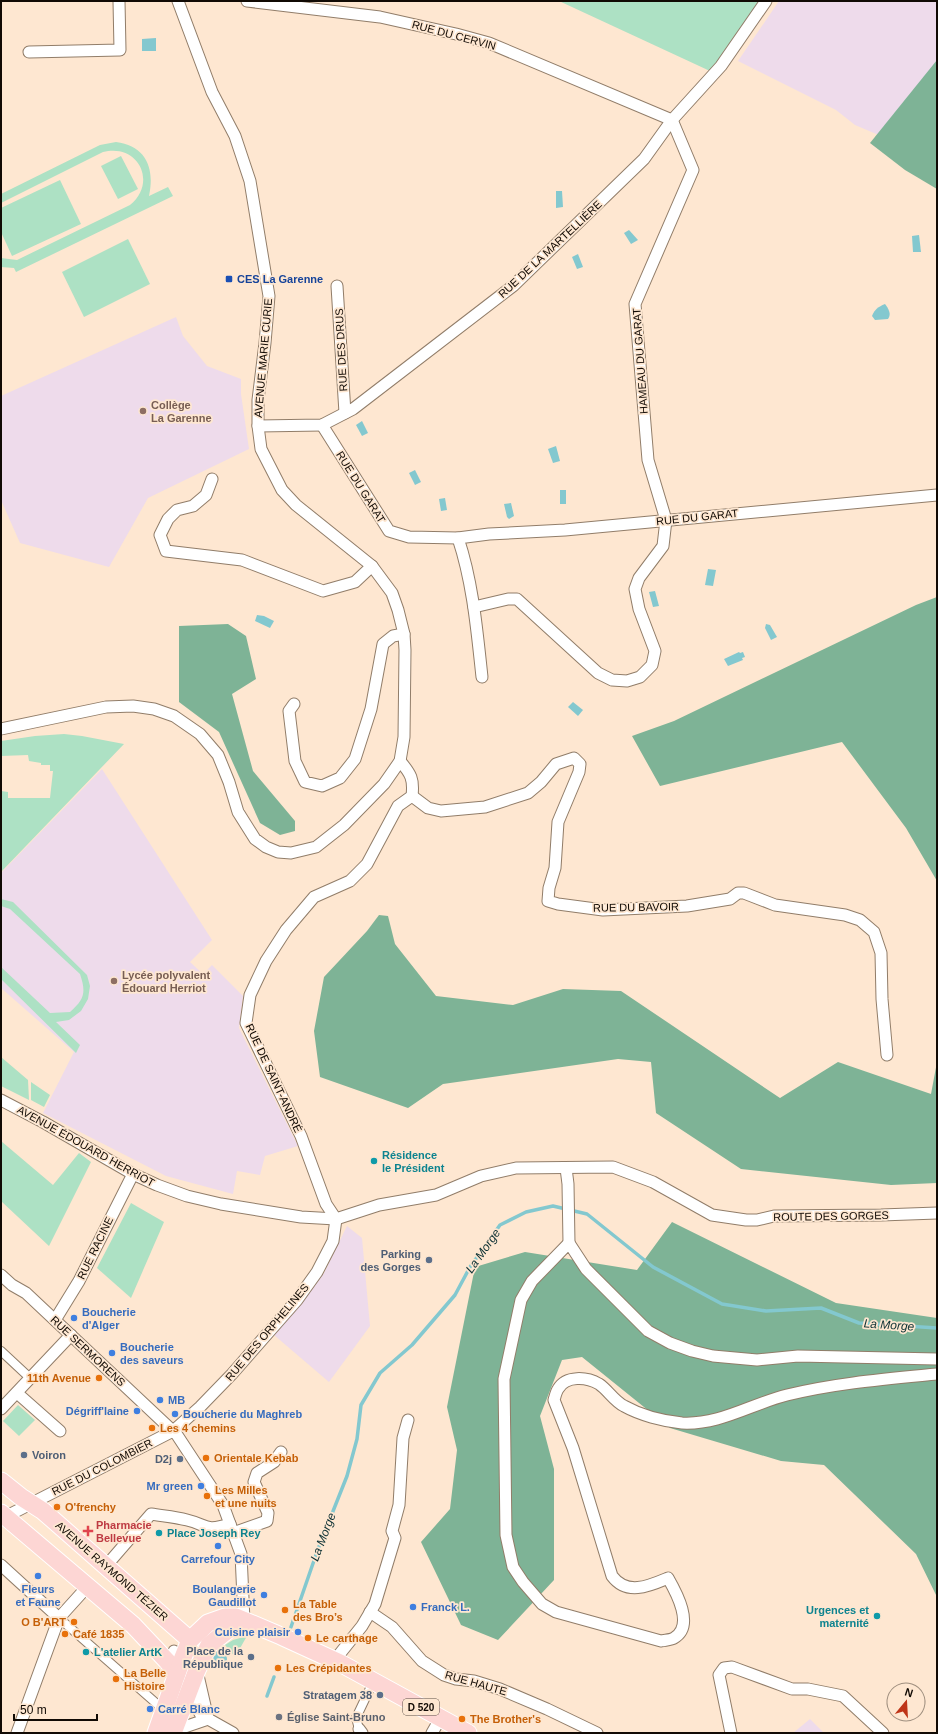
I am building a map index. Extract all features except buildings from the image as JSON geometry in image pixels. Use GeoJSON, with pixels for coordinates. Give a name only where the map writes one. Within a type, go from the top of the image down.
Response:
{"type":"FeatureCollection","features":[{"type":"Feature","properties":{"kind":"main road","name":"AVENUE RAYMOND TÉZIER"},"geometry":{"type":"LineString","coordinates":[[6,1485],[43,1511],[106,1566],[183,1654]]}},
{"type":"Feature","properties":{"kind":"main road"},"geometry":{"type":"LineString","coordinates":[[6,1485],[11,1498],[6,1503],[2,1513],[133,1625],[167,1661],[209,1645],[244,1620]]}},
{"type":"Feature","properties":{"kind":"main road","name":"D 520"},"geometry":{"type":"LineString","coordinates":[[183,1654],[208,1623],[225,1618],[236,1617],[286,1638],[374,1680],[436,1726],[468,1733]]}},
{"type":"Feature","properties":{"kind":"main road"},"geometry":{"type":"LineString","coordinates":[[173,1732],[197,1670],[209,1645]]}},
{"type":"Feature","properties":{"kind":"main road"},"geometry":{"type":"LineString","coordinates":[[183,1654],[197,1670]]}},
{"type":"Feature","properties":{"kind":"main road"},"geometry":{"type":"LineString","coordinates":[[156,1733],[183,1654]]}},
{"type":"Feature","properties":{"kind":"street"},"geometry":{"type":"LineString","coordinates":[[29,52],[120,50],[119,1]]}},
{"type":"Feature","properties":{"kind":"street","name":"AVENUE MARIE CURIE"},"geometry":{"type":"LineString","coordinates":[[1,729],[106,707],[133,706],[154,709],[174,716],[200,734],[218,755],[229,782],[238,812],[255,839],[272,849],[291,853],[316,847],[344,825],[384,784],[400,761],[404,737],[405,650],[404,634],[392,593],[372,566],[296,505],[282,490],[261,449],[258,426],[258,400],[269,296],[251,186],[235,136],[212,92],[178,1]]}},
{"type":"Feature","properties":{"kind":"street","name":"RUE DU CERVIN"},"geometry":{"type":"LineString","coordinates":[[247,1],[380,17],[489,43],[672,120]]}},
{"type":"Feature","properties":{"kind":"street","name":"RUE DE LA MARTELLIÈRE"},"geometry":{"type":"LineString","coordinates":[[258,426],[322,425],[353,409],[513,286],[644,159],[672,120],[721,66],[766,1]]}},
{"type":"Feature","properties":{"kind":"street","name":"HAMEAU DU GARAT"},"geometry":{"type":"LineString","coordinates":[[666,520],[648,460],[635,304],[693,170],[672,120]]}},
{"type":"Feature","properties":{"kind":"street","name":"RUE DES DRUS"},"geometry":{"type":"LineString","coordinates":[[337,286],[345,413]]}},
{"type":"Feature","properties":{"kind":"street","name":"RUE DU GARAT"},"geometry":{"type":"LineString","coordinates":[[322,425],[389,531],[409,537],[458,538],[489,534],[565,530],[937,495]]}},
{"type":"Feature","properties":{"kind":"street"},"geometry":{"type":"LineString","coordinates":[[212,479],[206,494],[193,506],[176,510],[168,519],[160,535],[166,551],[242,560],[323,591],[355,582],[372,566]]}},
{"type":"Feature","properties":{"kind":"street"},"geometry":{"type":"LineString","coordinates":[[474,607],[508,599],[517,599],[598,674],[612,680],[627,681],[640,677],[652,665],[654,651],[635,589],[639,578],[662,546],[666,520]]}},
{"type":"Feature","properties":{"kind":"street"},"geometry":{"type":"LineString","coordinates":[[458,538],[465,559],[474,607],[482,677]]}},
{"type":"Feature","properties":{"kind":"street"},"geometry":{"type":"LineString","coordinates":[[294,704],[289,711],[295,762],[305,782],[322,786],[340,778],[355,759],[371,709],[383,644],[393,636],[404,634]]}},
{"type":"Feature","properties":{"kind":"street","name":"RUE DU BAVOIR"},"geometry":{"type":"LineString","coordinates":[[412,796],[428,808],[441,810],[485,807],[528,793],[541,782],[556,764],[574,758],[580,764],[579,772],[558,822],[555,868],[549,888],[548,901],[558,904],[602,910],[687,906],[730,899],[738,893],[744,893],[775,906],[845,915],[860,920],[874,932],[881,953],[882,998],[887,1055]]}},
{"type":"Feature","properties":{"kind":"street"},"geometry":{"type":"LineString","coordinates":[[400,761],[410,771],[414,785],[412,796]]}},
{"type":"Feature","properties":{"kind":"street","name":"RUE DE SAINT-ANDRÉ"},"geometry":{"type":"LineString","coordinates":[[336,1219],[326,1204],[301,1136],[246,1023],[250,996],[266,961],[286,930],[314,896],[350,881],[367,864],[398,806],[412,796]]}},
{"type":"Feature","properties":{"kind":"street","name":"AVENUE ÉDOUARD HERRIOT"},"geometry":{"type":"LineString","coordinates":[[1,1100],[43,1122],[133,1174],[187,1196],[221,1204],[293,1216],[336,1219]]}},
{"type":"Feature","properties":{"kind":"street","name":"ROUTE DES GORGES"},"geometry":{"type":"LineString","coordinates":[[336,1219],[379,1205],[436,1195],[481,1176],[516,1168],[613,1167],[653,1182],[712,1215],[746,1220],[756,1220],[774,1216],[937,1213]]}},
{"type":"Feature","properties":{"kind":"street"},"geometry":{"type":"LineString","coordinates":[[566,1168],[568,1184],[569,1238],[586,1269],[648,1331],[670,1343],[692,1352],[713,1356],[756,1360],[798,1356],[937,1359]]}},
{"type":"Feature","properties":{"kind":"street","name":"RUE RACINE"},"geometry":{"type":"LineString","coordinates":[[55,1320],[79,1281],[133,1174]]}},
{"type":"Feature","properties":{"kind":"street","name":"RUE DES ORPHELINES"},"geometry":{"type":"LineString","coordinates":[[173,1431],[200,1408],[232,1374],[296,1300],[317,1272],[333,1242],[336,1219]]}},
{"type":"Feature","properties":{"kind":"street"},"geometry":{"type":"LineString","coordinates":[[569,1238],[532,1280],[521,1300],[504,1380],[506,1535],[513,1566],[523,1582],[542,1604],[556,1612],[661,1640],[674,1638],[681,1631],[684,1616],[678,1596],[668,1578],[644,1588],[632,1588],[624,1586],[616,1581],[612,1576],[574,1448],[554,1400],[558,1388],[566,1381],[577,1378],[587,1379],[600,1384],[619,1403],[626,1407],[659,1419],[682,1423],[704,1422],[725,1418],[785,1396],[822,1387],[872,1380],[937,1374]]}},
{"type":"Feature","properties":{"kind":"street","name":"RUE SERMORENS"},"geometry":{"type":"LineString","coordinates":[[1,1275],[12,1285],[26,1293],[173,1431],[223,1505],[231,1529]]}},
{"type":"Feature","properties":{"kind":"street"},"geometry":{"type":"LineString","coordinates":[[1,1409],[71,1335]]}},
{"type":"Feature","properties":{"kind":"street"},"geometry":{"type":"LineString","coordinates":[[1,1351],[30,1378]]}},
{"type":"Feature","properties":{"kind":"street"},"geometry":{"type":"LineString","coordinates":[[17,1393],[60,1431]]}},
{"type":"Feature","properties":{"kind":"street"},"geometry":{"type":"LineString","coordinates":[[334,1661],[362,1626],[375,1604],[395,1538],[392,1531],[399,1505],[402,1438],[408,1420]]}},
{"type":"Feature","properties":{"kind":"street","name":"RUE DU COLOMBIER"},"geometry":{"type":"LineString","coordinates":[[2,1513],[31,1504],[173,1431]]}},
{"type":"Feature","properties":{"kind":"street"},"geometry":{"type":"LineString","coordinates":[[106,1566],[151,1514],[187,1520],[207,1528],[231,1529],[267,1521],[268,1512],[254,1482],[257,1473],[274,1462],[281,1452]]}},
{"type":"Feature","properties":{"kind":"street"},"geometry":{"type":"LineString","coordinates":[[231,1529],[241,1554],[244,1620]]}},
{"type":"Feature","properties":{"kind":"street"},"geometry":{"type":"LineString","coordinates":[[1,1565],[164,1711]]}},
{"type":"Feature","properties":{"kind":"street"},"geometry":{"type":"LineString","coordinates":[[17,1733],[59,1618],[87,1587]]}},
{"type":"Feature","properties":{"kind":"street","name":"RUE HAUTE"},"geometry":{"type":"LineString","coordinates":[[370,1612],[392,1627],[422,1661],[444,1675],[456,1679],[474,1681],[500,1689],[547,1709],[597,1733]]}},
{"type":"Feature","properties":{"kind":"street"},"geometry":{"type":"LineString","coordinates":[[183,1654],[190,1688],[201,1715],[233,1733]]}},
{"type":"Feature","properties":{"kind":"street"},"geometry":{"type":"LineString","coordinates":[[730,1733],[719,1675],[724,1668],[732,1668],[792,1689],[808,1689],[843,1696],[883,1733]]}},
{"type":"Feature","properties":{"kind":"street"},"geometry":{"type":"LineString","coordinates":[[197,1670],[208,1719]]}},
{"type":"Feature","properties":{"kind":"street"},"geometry":{"type":"LineString","coordinates":[[361,1731],[356,1718],[374,1680]]}},
{"type":"Feature","properties":{"kind":"street"},"geometry":{"type":"LineString","coordinates":[[173,1732],[208,1719]]}},
{"type":"Feature","properties":{"kind":"shaded area"},"geometry":{"type":"Polygon","coordinates":[[[779,1],[937,1],[937,149],[881,136],[855,125],[836,110],[738,61],[779,1]]]}},
{"type":"Feature","properties":{"kind":"shaded area"},"geometry":{"type":"Polygon","coordinates":[[[176,317],[183,336],[207,366],[241,379],[241,394],[249,449],[148,498],[109,567],[20,543],[1,500],[1,396],[176,317]]]}},
{"type":"Feature","properties":{"kind":"shaded area","name":"Lycée polyvalent Édouard Herriot"},"geometry":{"type":"Polygon","coordinates":[[[102,769],[212,940],[190,962],[203,974],[212,965],[243,996],[239,1028],[298,1146],[265,1156],[260,1175],[237,1171],[233,1194],[166,1176],[43,1113],[74,1052],[1,988],[1,873],[102,769]]]}},
{"type":"Feature","properties":{"kind":"shaded area"},"geometry":{"type":"Polygon","coordinates":[[[347,1226],[362,1238],[370,1326],[329,1382],[274,1335],[324,1273],[347,1226]]]}},
{"type":"Feature","properties":{"kind":"shaded area"},"geometry":{"type":"Polygon","coordinates":[[[810,1719],[824,1733],[793,1733],[810,1719]]]}},
{"type":"Feature","properties":{"kind":"green space"},"geometry":{"type":"Polygon","coordinates":[[[559,1],[762,1],[710,71],[559,1]]]}},
{"type":"Feature","properties":{"kind":"green space"},"geometry":{"type":"Polygon","coordinates":[[[937,60],[937,189],[905,170],[870,143],[937,60]]]}},
{"type":"Feature","properties":{"kind":"green space"},"geometry":{"type":"Polygon","coordinates":[[[116,142],[135,148],[146,160],[151,176],[149,196],[168,187],[173,196],[16,272],[14,268],[1,267],[1,258],[17,260],[130,205],[138,196],[143,186],[143,176],[140,166],[134,159],[126,153],[115,151],[103,152],[1,203],[1,194],[100,145],[116,142]]]}},
{"type":"Feature","properties":{"kind":"green space"},"geometry":{"type":"Polygon","coordinates":[[[121,156],[138,189],[118,199],[101,166],[121,156]]]}},
{"type":"Feature","properties":{"kind":"green space"},"geometry":{"type":"Polygon","coordinates":[[[60,180],[81,224],[12,256],[1,232],[1,208],[60,180]]]}},
{"type":"Feature","properties":{"kind":"green space"},"geometry":{"type":"Polygon","coordinates":[[[128,239],[150,284],[84,317],[62,272],[128,239]]]}},
{"type":"Feature","properties":{"kind":"green space"},"geometry":{"type":"Polygon","coordinates":[[[937,597],[937,881],[906,828],[842,742],[660,786],[632,736],[674,721],[916,605],[937,597]]]}},
{"type":"Feature","properties":{"kind":"green space"},"geometry":{"type":"Polygon","coordinates":[[[228,624],[246,636],[256,679],[232,694],[253,771],[295,821],[295,831],[280,835],[260,823],[219,732],[179,702],[179,626],[228,624]]]}},
{"type":"Feature","properties":{"kind":"green space"},"geometry":{"type":"Polygon","coordinates":[[[64,734],[124,744],[1,872],[1,791],[8,792],[8,798],[50,798],[53,771],[50,771],[50,765],[41,765],[41,763],[29,761],[28,755],[1,756],[1,741],[35,736],[64,734]]]}},
{"type":"Feature","properties":{"kind":"green space"},"geometry":{"type":"Polygon","coordinates":[[[1,899],[13,902],[87,975],[90,986],[88,999],[81,1011],[69,1020],[56,1022],[80,1045],[76,1053],[1,979],[1,967],[50,1013],[70,1012],[79,1003],[83,995],[83,986],[80,974],[10,909],[1,906],[1,899]]]}},
{"type":"Feature","properties":{"kind":"green space"},"geometry":{"type":"Polygon","coordinates":[[[379,915],[388,916],[395,944],[436,996],[513,1005],[563,989],[621,991],[780,1098],[838,1062],[931,1094],[937,1062],[937,1183],[891,1185],[741,1169],[656,1113],[651,1062],[618,1059],[443,1084],[408,1108],[320,1077],[314,1031],[324,977],[367,931],[379,915]]]}},
{"type":"Feature","properties":{"kind":"green space"},"geometry":{"type":"Polygon","coordinates":[[[1,1057],[28,1080],[29,1100],[1,1086],[1,1057]]]}},
{"type":"Feature","properties":{"kind":"green space"},"geometry":{"type":"Polygon","coordinates":[[[31,1082],[50,1095],[44,1107],[31,1100],[31,1082]]]}},
{"type":"Feature","properties":{"kind":"green space"},"geometry":{"type":"Polygon","coordinates":[[[1,1141],[53,1185],[79,1153],[91,1162],[49,1246],[1,1201],[1,1141]]]}},
{"type":"Feature","properties":{"kind":"green space"},"geometry":{"type":"Polygon","coordinates":[[[131,1203],[164,1222],[131,1298],[97,1268],[131,1203]]]}},
{"type":"Feature","properties":{"kind":"green space"},"geometry":{"type":"Polygon","coordinates":[[[672,1222],[836,1303],[937,1318],[937,1597],[916,1554],[824,1465],[781,1461],[670,1428],[582,1357],[562,1360],[540,1416],[554,1469],[554,1580],[498,1640],[461,1625],[421,1542],[450,1509],[457,1450],[447,1407],[475,1267],[525,1252],[637,1270],[672,1222]]]}},
{"type":"Feature","properties":{"kind":"green space"},"geometry":{"type":"Polygon","coordinates":[[[18,1405],[35,1420],[19,1436],[3,1421],[18,1405]]]}},
{"type":"Feature","properties":{"kind":"green space"},"geometry":{"type":"Polygon","coordinates":[[[247,1636],[235,1657],[225,1645],[233,1640],[247,1636]]]}},
{"type":"Feature","properties":{"kind":"water"},"geometry":{"type":"Polygon","coordinates":[[[156,38],[156,51],[142,51],[142,39],[156,38]]]}},
{"type":"Feature","properties":{"kind":"water"},"geometry":{"type":"Polygon","coordinates":[[[556,191],[562,191],[563,207],[556,208],[556,191]]]}},
{"type":"Feature","properties":{"kind":"water"},"geometry":{"type":"Polygon","coordinates":[[[629,230],[638,240],[631,244],[624,233],[629,230]]]}},
{"type":"Feature","properties":{"kind":"water"},"geometry":{"type":"Polygon","coordinates":[[[919,235],[921,252],[913,252],[912,236],[919,235]]]}},
{"type":"Feature","properties":{"kind":"water"},"geometry":{"type":"Polygon","coordinates":[[[578,254],[583,267],[577,269],[572,257],[578,254]]]}},
{"type":"Feature","properties":{"kind":"water"},"geometry":{"type":"Polygon","coordinates":[[[885,304],[890,313],[888,319],[875,320],[872,316],[874,312],[885,304]]]}},
{"type":"Feature","properties":{"kind":"water"},"geometry":{"type":"Polygon","coordinates":[[[362,421],[368,433],[362,436],[356,425],[362,421]]]}},
{"type":"Feature","properties":{"kind":"water"},"geometry":{"type":"Polygon","coordinates":[[[556,446],[560,461],[553,463],[548,449],[556,446]]]}},
{"type":"Feature","properties":{"kind":"water"},"geometry":{"type":"Polygon","coordinates":[[[415,470],[421,482],[415,485],[409,473],[415,470]]]}},
{"type":"Feature","properties":{"kind":"water"},"geometry":{"type":"Polygon","coordinates":[[[560,490],[566,490],[566,504],[560,504],[560,490]]]}},
{"type":"Feature","properties":{"kind":"water"},"geometry":{"type":"Polygon","coordinates":[[[445,498],[447,510],[441,511],[439,499],[445,498]]]}},
{"type":"Feature","properties":{"kind":"water"},"geometry":{"type":"Polygon","coordinates":[[[511,503],[514,516],[509,519],[507,517],[504,504],[511,503]]]}},
{"type":"Feature","properties":{"kind":"water"},"geometry":{"type":"Polygon","coordinates":[[[708,569],[716,570],[713,586],[705,585],[708,569]]]}},
{"type":"Feature","properties":{"kind":"water"},"geometry":{"type":"Polygon","coordinates":[[[655,591],[659,606],[653,607],[649,592],[655,591]]]}},
{"type":"Feature","properties":{"kind":"water"},"geometry":{"type":"Polygon","coordinates":[[[257,615],[264,616],[274,621],[270,628],[255,621],[257,615]]]}},
{"type":"Feature","properties":{"kind":"water"},"geometry":{"type":"Polygon","coordinates":[[[766,624],[770,625],[777,637],[771,640],[765,628],[766,624]]]}},
{"type":"Feature","properties":{"kind":"water"},"geometry":{"type":"Polygon","coordinates":[[[739,652],[743,652],[745,657],[742,658],[743,660],[728,666],[724,659],[739,652]]]}},
{"type":"Feature","properties":{"kind":"water"},"geometry":{"type":"Polygon","coordinates":[[[573,702],[583,710],[578,716],[568,707],[573,702]]]}},
{"type":"Feature","properties":{"kind":"water"},"geometry":{"type":"Polygon","coordinates":[[[216,1651],[222,1651],[227,1656],[225,1665],[222,1667],[216,1667],[211,1662],[211,1656],[216,1651]]]}},
{"type":"Feature","properties":{"kind":"waterway","name":"La Morge"},"geometry":{"type":"LineString","coordinates":[[291,1627],[318,1549],[347,1476],[357,1439],[361,1405],[380,1373],[412,1345],[455,1295],[470,1267],[500,1225],[526,1212],[553,1206],[587,1214],[653,1267],[722,1304],[766,1311],[821,1308],[859,1323],[937,1328]]}},
{"type":"Feature","properties":{"kind":"waterway","name":"La Morge"},"geometry":{"type":"LineString","coordinates":[[267,1696],[274,1677]]}},
{"type":"Feature","properties":{"kind":"place","name":"CES La Garenne"},"geometry":{"type":"Point","coordinates":[229,279]}},
{"type":"Feature","properties":{"kind":"place","name":"Collège La Garenne"},"geometry":{"type":"Point","coordinates":[143,411]}},
{"type":"Feature","properties":{"kind":"place","name":"Lycée polyvalent Édouard Herriot"},"geometry":{"type":"Point","coordinates":[114,981]}},
{"type":"Feature","properties":{"kind":"place","name":"Résidence le Président"},"geometry":{"type":"Point","coordinates":[374,1161]}},
{"type":"Feature","properties":{"kind":"place","name":"Parking des Gorges"},"geometry":{"type":"Point","coordinates":[429,1260]}},
{"type":"Feature","properties":{"kind":"place","name":"Boucherie d'Alger"},"geometry":{"type":"Point","coordinates":[74,1318]}},
{"type":"Feature","properties":{"kind":"place","name":"Boucherie des saveurs"},"geometry":{"type":"Point","coordinates":[112,1353]}},
{"type":"Feature","properties":{"kind":"place","name":"11th Avenue"},"geometry":{"type":"Point","coordinates":[99,1378]}},
{"type":"Feature","properties":{"kind":"place","name":"MB"},"geometry":{"type":"Point","coordinates":[160,1400]}},
{"type":"Feature","properties":{"kind":"place","name":"Dégriff'laine"},"geometry":{"type":"Point","coordinates":[137,1411]}},
{"type":"Feature","properties":{"kind":"place","name":"Boucherie du Maghreb"},"geometry":{"type":"Point","coordinates":[175,1414]}},
{"type":"Feature","properties":{"kind":"place","name":"Les 4 chemins"},"geometry":{"type":"Point","coordinates":[152,1428]}},
{"type":"Feature","properties":{"kind":"place","name":"Voiron"},"geometry":{"type":"Point","coordinates":[24,1455]}},
{"type":"Feature","properties":{"kind":"place","name":"Orientale Kebab"},"geometry":{"type":"Point","coordinates":[206,1458]}},
{"type":"Feature","properties":{"kind":"place","name":"D2j"},"geometry":{"type":"Point","coordinates":[180,1459]}},
{"type":"Feature","properties":{"kind":"place","name":"Mr green"},"geometry":{"type":"Point","coordinates":[201,1486]}},
{"type":"Feature","properties":{"kind":"place","name":"Les Milles et une nuits"},"geometry":{"type":"Point","coordinates":[207,1496]}},
{"type":"Feature","properties":{"kind":"place","name":"O'frenchy"},"geometry":{"type":"Point","coordinates":[57,1507]}},
{"type":"Feature","properties":{"kind":"place","name":"Pharmacie Bellevue"},"geometry":{"type":"Point","coordinates":[88,1531]}},
{"type":"Feature","properties":{"kind":"place","name":"Place Joseph Rey"},"geometry":{"type":"Point","coordinates":[159,1533]}},
{"type":"Feature","properties":{"kind":"place","name":"Carrefour City"},"geometry":{"type":"Point","coordinates":[218,1546]}},
{"type":"Feature","properties":{"kind":"place","name":"Fleurs et Faune"},"geometry":{"type":"Point","coordinates":[38,1576]}},
{"type":"Feature","properties":{"kind":"place","name":"Boulangerie Gaudillot"},"geometry":{"type":"Point","coordinates":[264,1595]}},
{"type":"Feature","properties":{"kind":"place","name":"Franck L."},"geometry":{"type":"Point","coordinates":[413,1607]}},
{"type":"Feature","properties":{"kind":"place","name":"La Table des Bro’s"},"geometry":{"type":"Point","coordinates":[285,1610]}},
{"type":"Feature","properties":{"kind":"place","name":"Urgences et maternité"},"geometry":{"type":"Point","coordinates":[877,1616]}},
{"type":"Feature","properties":{"kind":"place","name":"O B'ART"},"geometry":{"type":"Point","coordinates":[74,1622]}},
{"type":"Feature","properties":{"kind":"place","name":"Cuisine plaisir"},"geometry":{"type":"Point","coordinates":[298,1632]}},
{"type":"Feature","properties":{"kind":"place","name":"Café 1835"},"geometry":{"type":"Point","coordinates":[65,1634]}},
{"type":"Feature","properties":{"kind":"place","name":"Le carthage"},"geometry":{"type":"Point","coordinates":[308,1638]}},
{"type":"Feature","properties":{"kind":"place","name":"L'atelier ArtK"},"geometry":{"type":"Point","coordinates":[86,1652]}},
{"type":"Feature","properties":{"kind":"place","name":"Place de la République"},"geometry":{"type":"Point","coordinates":[251,1657]}},
{"type":"Feature","properties":{"kind":"place","name":"Les Crépidantes"},"geometry":{"type":"Point","coordinates":[278,1668]}},
{"type":"Feature","properties":{"kind":"place","name":"La Belle Histoire"},"geometry":{"type":"Point","coordinates":[116,1679]}},
{"type":"Feature","properties":{"kind":"place","name":"Stratagem 38"},"geometry":{"type":"Point","coordinates":[380,1695]}},
{"type":"Feature","properties":{"kind":"place","name":"Carré Blanc"},"geometry":{"type":"Point","coordinates":[150,1709]}},
{"type":"Feature","properties":{"kind":"place","name":"Église Saint-Bruno"},"geometry":{"type":"Point","coordinates":[279,1717]}},
{"type":"Feature","properties":{"kind":"place","name":"The Brother's"},"geometry":{"type":"Point","coordinates":[462,1719]}}]}
